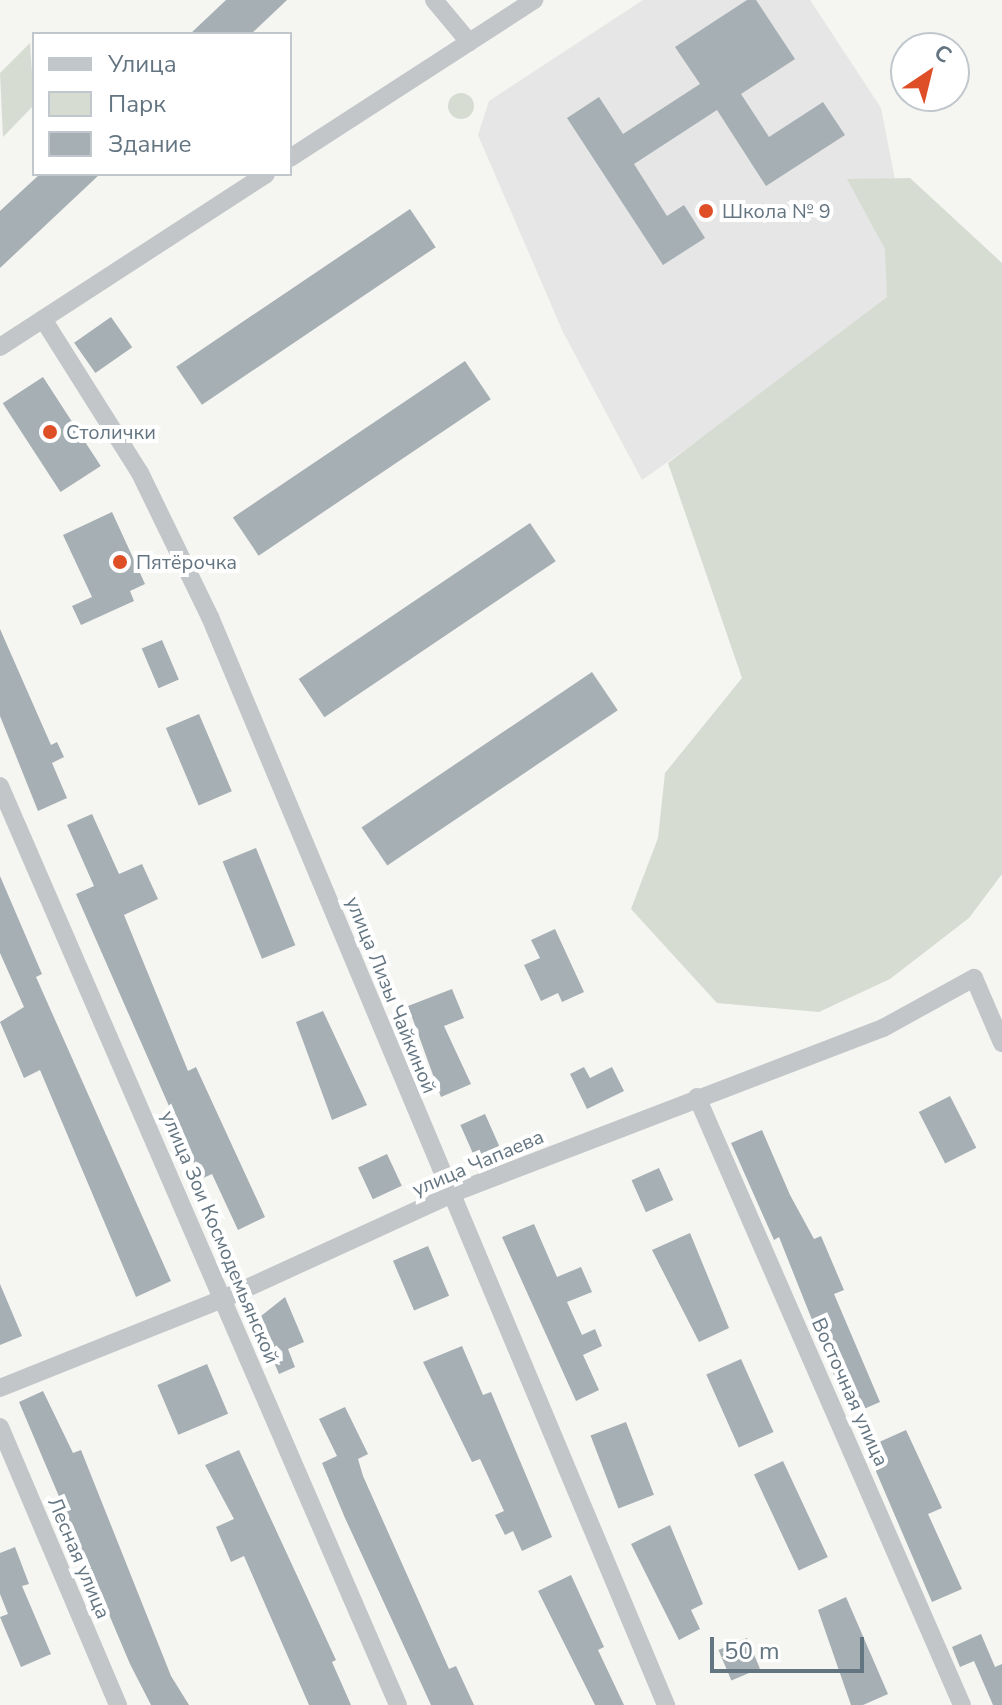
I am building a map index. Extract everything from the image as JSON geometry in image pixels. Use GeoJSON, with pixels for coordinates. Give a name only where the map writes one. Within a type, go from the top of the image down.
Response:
{"type":"FeatureCollection","features":[{"type":"Feature","properties":{"kind":"street"},"geometry":{"type":"LineString","coordinates":[[434,0],[469,42]]}},
{"type":"Feature","properties":{"kind":"street"},"geometry":{"type":"LineString","coordinates":[[292,157],[534,0]]}},
{"type":"Feature","properties":{"kind":"street"},"geometry":{"type":"LineString","coordinates":[[0,347],[263,176]]}},
{"type":"Feature","properties":{"kind":"street","name":"улица Лизы Чайкиной"},"geometry":{"type":"LineString","coordinates":[[43,319],[140,473],[210,617],[666,1705]]}},
{"type":"Feature","properties":{"kind":"street","name":"улица Зои Космодемьянской"},"geometry":{"type":"LineString","coordinates":[[0,786],[398,1705]]}},
{"type":"Feature","properties":{"kind":"street","name":"улица Чапаева"},"geometry":{"type":"LineString","coordinates":[[0,1388],[223,1299],[450,1195],[697,1097],[883,1028],[974,978],[1002,1043]]}},
{"type":"Feature","properties":{"kind":"street","name":"Восточная улица"},"geometry":{"type":"LineString","coordinates":[[697,1097],[962,1705]]}},
{"type":"Feature","properties":{"kind":"street","name":"Лесная улица"},"geometry":{"type":"LineString","coordinates":[[0,1427],[118,1705]]}},
{"type":"Feature","properties":{"kind":"shaded area","name":"Школа № 9"},"geometry":{"type":"Polygon","coordinates":[[[643,0],[810,0],[881,108],[916,287],[642,480],[563,332],[478,135],[489,101],[643,0]]]}},
{"type":"Feature","properties":{"kind":"green space"},"geometry":{"type":"Polygon","coordinates":[[[30,43],[32,107],[3,137],[0,73],[30,43]]]}},
{"type":"Feature","properties":{"kind":"green space"},"geometry":{"type":"Polygon","coordinates":[[[461,93],[471,96],[474,106],[471,116],[461,119],[451,116],[448,106],[451,96],[461,93]]]}},
{"type":"Feature","properties":{"kind":"green space"},"geometry":{"type":"Polygon","coordinates":[[[910,178],[1002,263],[1002,874],[969,918],[890,979],[819,1012],[717,1003],[631,909],[658,838],[665,773],[742,678],[668,463],[887,297],[885,249],[847,179],[910,178]]]}},
{"type":"Feature","properties":{"kind":"building"},"geometry":{"type":"Polygon","coordinates":[[[226,0],[287,0],[253,32],[192,32],[226,0]]]}},
{"type":"Feature","properties":{"kind":"building"},"geometry":{"type":"Polygon","coordinates":[[[747,0],[756,0],[795,59],[741,94],[769,137],[823,102],[845,135],[766,186],[717,110],[634,164],[667,216],[684,205],[705,238],[663,265],[567,118],[599,97],[623,134],[700,84],[675,47],[747,0]]]}},
{"type":"Feature","properties":{"kind":"building"},"geometry":{"type":"Polygon","coordinates":[[[38,176],[98,176],[0,268],[0,211],[38,176]]]}},
{"type":"Feature","properties":{"kind":"building"},"geometry":{"type":"Polygon","coordinates":[[[410,209],[436,247],[202,405],[176,367],[410,209]]]}},
{"type":"Feature","properties":{"kind":"building"},"geometry":{"type":"Polygon","coordinates":[[[111,317],[132,347],[95,373],[74,343],[111,317]]]}},
{"type":"Feature","properties":{"kind":"building"},"geometry":{"type":"Polygon","coordinates":[[[465,361],[491,399],[259,556],[233,518],[465,361]]]}},
{"type":"Feature","properties":{"kind":"building"},"geometry":{"type":"Polygon","coordinates":[[[43,377],[101,466],[60,492],[3,403],[43,377]]]}},
{"type":"Feature","properties":{"kind":"building"},"geometry":{"type":"Polygon","coordinates":[[[112,512],[145,584],[130,591],[134,601],[81,625],[72,606],[92,597],[63,535],[112,512]]]}},
{"type":"Feature","properties":{"kind":"building"},"geometry":{"type":"Polygon","coordinates":[[[530,523],[556,561],[324,717],[299,679],[530,523]]]}},
{"type":"Feature","properties":{"kind":"building"},"geometry":{"type":"Polygon","coordinates":[[[0,629],[51,745],[57,742],[64,757],[52,763],[67,798],[38,811],[0,716],[0,629]]]}},
{"type":"Feature","properties":{"kind":"building"},"geometry":{"type":"Polygon","coordinates":[[[162,640],[179,680],[159,688],[142,649],[162,640]]]}},
{"type":"Feature","properties":{"kind":"building"},"geometry":{"type":"Polygon","coordinates":[[[592,672],[618,710],[387,866],[362,827],[592,672]]]}},
{"type":"Feature","properties":{"kind":"building"},"geometry":{"type":"Polygon","coordinates":[[[199,714],[232,791],[199,805],[166,728],[199,714]]]}},
{"type":"Feature","properties":{"kind":"building"},"geometry":{"type":"Polygon","coordinates":[[[92,814],[119,874],[142,864],[158,899],[124,915],[188,1071],[196,1067],[265,1217],[238,1230],[212,1174],[201,1179],[76,894],[94,886],[67,825],[92,814]]]}},
{"type":"Feature","properties":{"kind":"building"},"geometry":{"type":"Polygon","coordinates":[[[256,848],[295,945],[262,959],[223,861],[256,848]]]}},
{"type":"Feature","properties":{"kind":"building"},"geometry":{"type":"Polygon","coordinates":[[[0,876],[42,974],[36,977],[171,1281],[136,1297],[40,1070],[24,1078],[0,1022],[24,1007],[0,953],[0,876]]]}},
{"type":"Feature","properties":{"kind":"building"},"geometry":{"type":"Polygon","coordinates":[[[555,929],[584,992],[562,1002],[558,993],[541,1001],[524,965],[540,958],[531,940],[555,929]]]}},
{"type":"Feature","properties":{"kind":"building"},"geometry":{"type":"Polygon","coordinates":[[[452,989],[464,1018],[444,1026],[471,1084],[441,1097],[408,1006],[452,989]]]}},
{"type":"Feature","properties":{"kind":"building"},"geometry":{"type":"Polygon","coordinates":[[[323,1011],[367,1105],[332,1120],[296,1022],[323,1011]]]}},
{"type":"Feature","properties":{"kind":"building"},"geometry":{"type":"Polygon","coordinates":[[[584,1067],[590,1078],[612,1067],[624,1091],[587,1109],[570,1074],[584,1067]]]}},
{"type":"Feature","properties":{"kind":"building"},"geometry":{"type":"Polygon","coordinates":[[[950,1096],[976,1148],[945,1164],[919,1112],[950,1096]]]}},
{"type":"Feature","properties":{"kind":"building"},"geometry":{"type":"Polygon","coordinates":[[[485,1114],[499,1146],[475,1157],[460,1125],[485,1114]]]}},
{"type":"Feature","properties":{"kind":"building"},"geometry":{"type":"Polygon","coordinates":[[[762,1130],[790,1195],[814,1239],[821,1236],[844,1290],[834,1294],[880,1402],[850,1415],[779,1237],[774,1240],[731,1143],[762,1130]]]}},
{"type":"Feature","properties":{"kind":"building"},"geometry":{"type":"Polygon","coordinates":[[[387,1154],[402,1186],[373,1199],[358,1168],[387,1154]]]}},
{"type":"Feature","properties":{"kind":"building"},"geometry":{"type":"Polygon","coordinates":[[[659,1168],[673,1200],[646,1212],[632,1180],[659,1168]]]}},
{"type":"Feature","properties":{"kind":"building"},"geometry":{"type":"Polygon","coordinates":[[[534,1224],[557,1277],[581,1267],[592,1292],[567,1302],[582,1335],[595,1329],[602,1346],[583,1355],[599,1390],[576,1401],[502,1237],[534,1224]]]}},
{"type":"Feature","properties":{"kind":"building"},"geometry":{"type":"Polygon","coordinates":[[[690,1233],[729,1328],[699,1342],[652,1250],[690,1233]]]}},
{"type":"Feature","properties":{"kind":"building"},"geometry":{"type":"Polygon","coordinates":[[[428,1246],[449,1296],[414,1311],[393,1261],[428,1246]]]}},
{"type":"Feature","properties":{"kind":"building"},"geometry":{"type":"Polygon","coordinates":[[[0,1284],[22,1336],[0,1345],[0,1284]]]}},
{"type":"Feature","properties":{"kind":"building"},"geometry":{"type":"Polygon","coordinates":[[[285,1297],[304,1342],[288,1349],[295,1367],[279,1374],[256,1320],[285,1297]]]}},
{"type":"Feature","properties":{"kind":"building"},"geometry":{"type":"Polygon","coordinates":[[[462,1346],[483,1395],[491,1392],[552,1537],[522,1551],[513,1531],[505,1535],[495,1515],[504,1511],[480,1459],[472,1462],[423,1362],[462,1346]]]}},
{"type":"Feature","properties":{"kind":"building"},"geometry":{"type":"Polygon","coordinates":[[[741,1359],[774,1432],[739,1448],[706,1374],[741,1359]]]}},
{"type":"Feature","properties":{"kind":"building"},"geometry":{"type":"Polygon","coordinates":[[[207,1364],[228,1414],[178,1435],[157,1385],[207,1364]]]}},
{"type":"Feature","properties":{"kind":"building"},"geometry":{"type":"Polygon","coordinates":[[[43,1391],[73,1453],[81,1450],[171,1676],[189,1705],[151,1705],[130,1664],[19,1402],[43,1391]]]}},
{"type":"Feature","properties":{"kind":"building"},"geometry":{"type":"Polygon","coordinates":[[[345,1407],[368,1454],[358,1459],[363,1476],[449,1669],[456,1666],[474,1705],[431,1705],[345,1518],[322,1463],[337,1456],[319,1419],[345,1407]]]}},
{"type":"Feature","properties":{"kind":"building"},"geometry":{"type":"Polygon","coordinates":[[[626,1422],[654,1495],[618,1508],[591,1436],[626,1422]]]}},
{"type":"Feature","properties":{"kind":"building"},"geometry":{"type":"Polygon","coordinates":[[[906,1430],[942,1508],[928,1514],[962,1589],[932,1602],[866,1448],[906,1430]]]}},
{"type":"Feature","properties":{"kind":"building"},"geometry":{"type":"Polygon","coordinates":[[[239,1450],[336,1660],[332,1662],[351,1705],[309,1705],[244,1556],[231,1562],[216,1527],[234,1519],[205,1465],[239,1450]]]}},
{"type":"Feature","properties":{"kind":"building"},"geometry":{"type":"Polygon","coordinates":[[[783,1461],[828,1557],[799,1571],[754,1475],[783,1461]]]}},
{"type":"Feature","properties":{"kind":"building"},"geometry":{"type":"Polygon","coordinates":[[[670,1525],[703,1604],[691,1610],[700,1629],[679,1640],[631,1544],[670,1525]]]}},
{"type":"Feature","properties":{"kind":"building"},"geometry":{"type":"Polygon","coordinates":[[[15,1547],[29,1584],[22,1586],[51,1654],[21,1667],[0,1617],[8,1614],[0,1594],[0,1553],[15,1547]]]}},
{"type":"Feature","properties":{"kind":"building"},"geometry":{"type":"Polygon","coordinates":[[[571,1575],[604,1647],[598,1650],[624,1705],[595,1705],[538,1591],[571,1575]]]}},
{"type":"Feature","properties":{"kind":"building"},"geometry":{"type":"Polygon","coordinates":[[[846,1597],[888,1694],[863,1705],[851,1705],[818,1610],[846,1597]]]}},
{"type":"Feature","properties":{"kind":"building"},"geometry":{"type":"Polygon","coordinates":[[[981,1634],[995,1667],[1002,1664],[1002,1705],[993,1705],[974,1661],[960,1667],[952,1647],[981,1634]]]}},
{"type":"Feature","properties":{"kind":"building"},"geometry":{"type":"Polygon","coordinates":[[[747,1638],[760,1668],[731,1680],[718,1650],[747,1638]]]}},
{"type":"Feature","properties":{"kind":"place","name":"Школа № 9"},"geometry":{"type":"Point","coordinates":[706,211]}},
{"type":"Feature","properties":{"kind":"place","name":"Столички"},"geometry":{"type":"Point","coordinates":[50,432]}},
{"type":"Feature","properties":{"kind":"place","name":"Пятёрочка"},"geometry":{"type":"Point","coordinates":[120,562]}}]}
